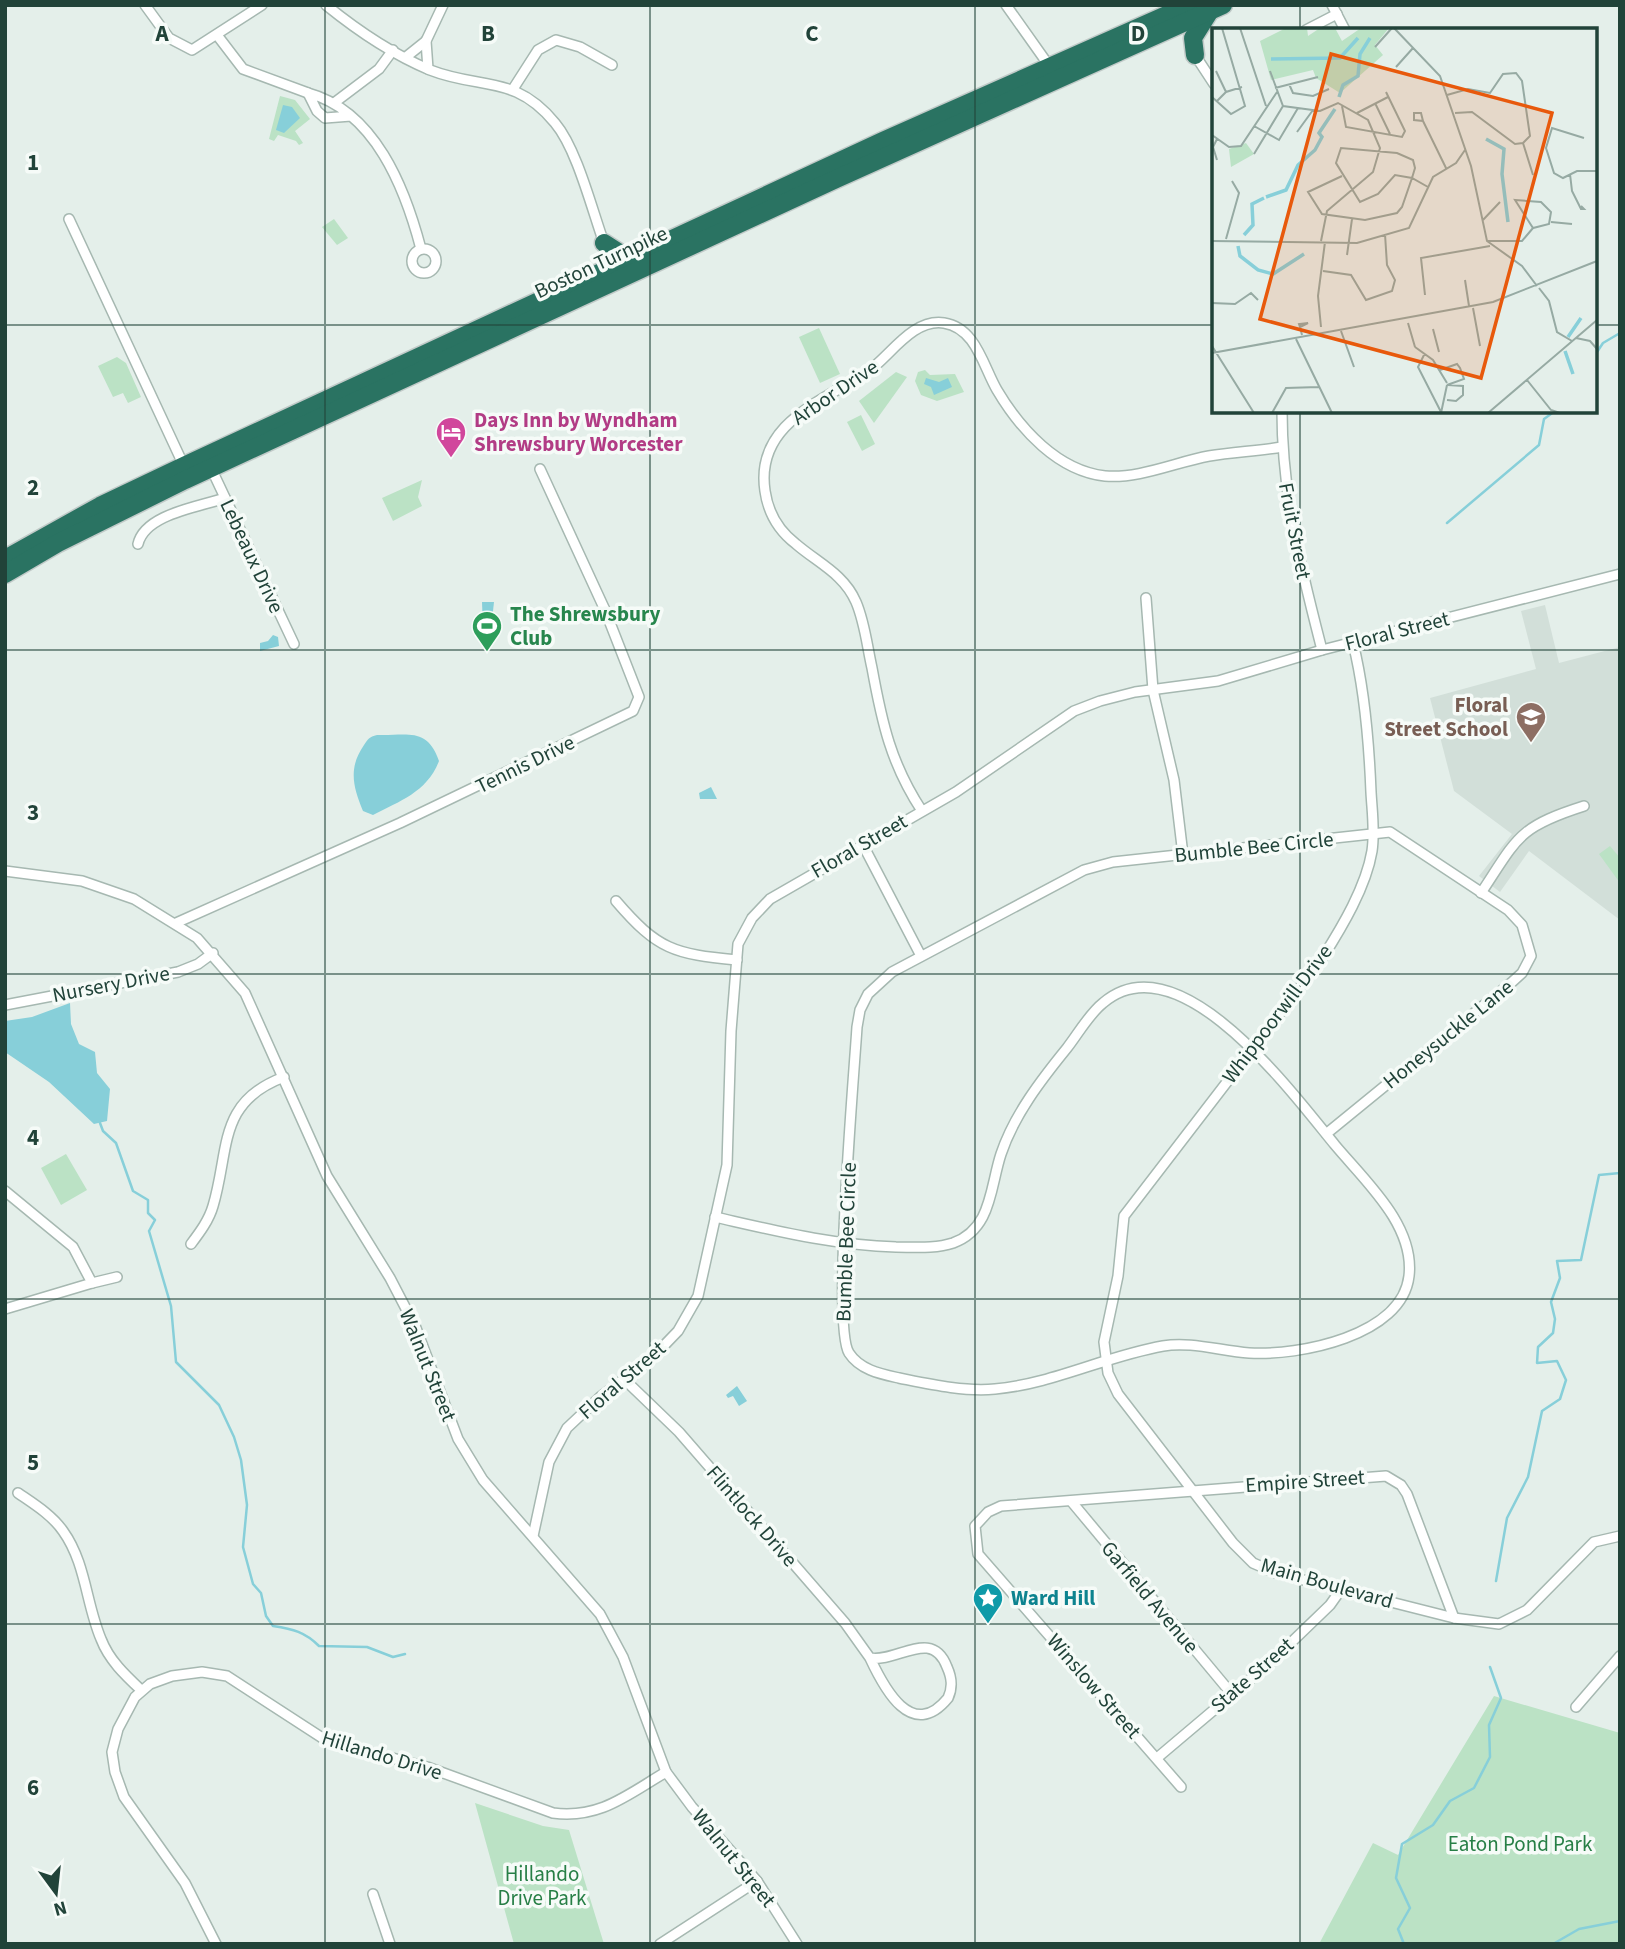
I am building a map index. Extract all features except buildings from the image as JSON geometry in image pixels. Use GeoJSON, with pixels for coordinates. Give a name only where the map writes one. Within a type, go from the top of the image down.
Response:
{"type":"FeatureCollection","features":[{"type":"Feature","properties":{"kind":"highway","name":"Boston Turnpike"},"geometry":{"type":"LineString","coordinates":[[5,559],[82,516],[184,466],[629,259],[1189,5]]}},
{"type":"Feature","properties":{"kind":"highway","name":"Boston Turnpike"},"geometry":{"type":"LineString","coordinates":[[5,574],[58,543],[211,468],[945,129],[1152,40],[1216,8]]}},
{"type":"Feature","properties":{"kind":"highway"},"geometry":{"type":"LineString","coordinates":[[1195,55],[1196,30],[1216,8]]}},
{"type":"Feature","properties":{"kind":"highway"},"geometry":{"type":"LineString","coordinates":[[1152,40],[1174,40],[1195,55]]}},
{"type":"Feature","properties":{"kind":"highway"},"geometry":{"type":"LineString","coordinates":[[602,272],[604,243],[629,259]]}},
{"type":"Feature","properties":{"kind":"street"},"geometry":{"type":"LineString","coordinates":[[145,5],[169,37],[192,50],[262,5]]}},
{"type":"Feature","properties":{"kind":"street"},"geometry":{"type":"LineString","coordinates":[[326,5],[362,35],[428,69],[449,77],[513,89],[535,102],[557,125],[577,166],[604,243]]}},
{"type":"Feature","properties":{"kind":"street"},"geometry":{"type":"LineString","coordinates":[[406,57],[426,41],[443,5]]}},
{"type":"Feature","properties":{"kind":"street"},"geometry":{"type":"LineString","coordinates":[[1006,5],[1050,68]]}},
{"type":"Feature","properties":{"kind":"street"},"geometry":{"type":"LineString","coordinates":[[1309,28],[1335,9],[1344,28]]}},
{"type":"Feature","properties":{"kind":"street"},"geometry":{"type":"LineString","coordinates":[[217,35],[243,69],[334,103],[370,135],[387,161],[414,224],[421,249]]}},
{"type":"Feature","properties":{"kind":"street"},"geometry":{"type":"LineString","coordinates":[[513,89],[538,50],[556,40],[580,47],[612,65]]}},
{"type":"Feature","properties":{"kind":"street"},"geometry":{"type":"LineString","coordinates":[[426,41],[428,69]]}},
{"type":"Feature","properties":{"kind":"street"},"geometry":{"type":"LineString","coordinates":[[334,103],[379,69],[393,50]]}},
{"type":"Feature","properties":{"kind":"street"},"geometry":{"type":"LineString","coordinates":[[1195,55],[1212,81]]}},
{"type":"Feature","properties":{"kind":"street"},"geometry":{"type":"LineString","coordinates":[[308,93],[317,111],[325,118],[351,116]]}},
{"type":"Feature","properties":{"kind":"street"},"geometry":{"type":"LineString","coordinates":[[69,219],[184,466]]}},
{"type":"Feature","properties":{"kind":"street","name":"Arbor Drive"},"geometry":{"type":"LineString","coordinates":[[922,811],[891,755],[867,640],[855,601],[838,576],[786,536],[766,501],[765,460],[776,436],[794,418],[870,370],[923,327],[945,323],[970,338],[999,392],[1029,432],[1052,454],[1084,471],[1120,475],[1209,456],[1282,447]]}},
{"type":"Feature","properties":{"kind":"street","name":"Fruit Street"},"geometry":{"type":"LineString","coordinates":[[1282,413],[1282,447],[1292,531],[1322,650]]}},
{"type":"Feature","properties":{"kind":"street","name":"Lebeaux Drive"},"geometry":{"type":"LineString","coordinates":[[211,468],[294,644]]}},
{"type":"Feature","properties":{"kind":"street","name":"Tennis Drive"},"geometry":{"type":"LineString","coordinates":[[176,923],[456,797],[633,711],[639,697],[626,661],[540,469]]}},
{"type":"Feature","properties":{"kind":"street"},"geometry":{"type":"LineString","coordinates":[[138,544],[140,537],[152,524],[225,498]]}},
{"type":"Feature","properties":{"kind":"street","name":"Floral Street"},"geometry":{"type":"LineString","coordinates":[[533,1536],[549,1462],[558,1442],[589,1406],[625,1380],[678,1331],[694,1304],[727,1165],[737,960],[741,935],[770,899],[996,766],[1073,711],[1100,701],[1153,690],[1218,681],[1322,650],[1620,574]]}},
{"type":"Feature","properties":{"kind":"street"},"geometry":{"type":"LineString","coordinates":[[1146,598],[1153,690],[1174,780],[1182,855]]}},
{"type":"Feature","properties":{"kind":"street","name":"Whippoorwill Drive"},"geometry":{"type":"LineString","coordinates":[[1104,1359],[1104,1332],[1118,1276],[1124,1216],[1339,932],[1368,866],[1373,833],[1363,691],[1353,643]]}},
{"type":"Feature","properties":{"kind":"street"},"geometry":{"type":"LineString","coordinates":[[1481,893],[1527,829],[1539,821],[1584,806]]}},
{"type":"Feature","properties":{"kind":"street","name":"Honeysuckle Lane"},"geometry":{"type":"LineString","coordinates":[[1326,1134],[1522,973],[1531,956],[1526,933],[1507,911],[1401,837],[1390,832],[1373,833]]}},
{"type":"Feature","properties":{"kind":"street","name":"Bumble Bee Circle"},"geometry":{"type":"LineString","coordinates":[[715,1217],[845,1245],[939,1246],[962,1239],[982,1220],[988,1208],[1001,1155],[1016,1120],[1046,1074],[1106,1000],[1134,989],[1166,988],[1199,1006],[1251,1049],[1389,1210],[1407,1248],[1409,1282],[1401,1300],[1388,1316],[1345,1337],[1292,1352],[1250,1353],[1171,1345],[1104,1359],[1037,1382],[991,1390],[912,1380],[867,1369],[852,1358],[842,1339],[845,1245],[860,1010],[880,981],[921,956],[1084,870],[1113,862],[1373,833]]}},
{"type":"Feature","properties":{"kind":"street"},"geometry":{"type":"LineString","coordinates":[[863,845],[921,956]]}},
{"type":"Feature","properties":{"kind":"street","name":"Walnut Street"},"geometry":{"type":"LineString","coordinates":[[5,871],[102,886],[134,899],[176,923],[213,953],[245,993],[327,1175],[390,1278],[416,1328],[458,1438],[483,1480],[608,1625],[623,1657],[666,1772],[692,1807],[757,1881],[797,1944]]}},
{"type":"Feature","properties":{"kind":"street"},"geometry":{"type":"LineString","coordinates":[[616,901],[642,929],[668,949],[691,956],[737,960]]}},
{"type":"Feature","properties":{"kind":"street","name":"Nursery Drive"},"geometry":{"type":"LineString","coordinates":[[5,1005],[178,972],[198,964],[213,953]]}},
{"type":"Feature","properties":{"kind":"street"},"geometry":{"type":"LineString","coordinates":[[191,1244],[213,1207],[229,1127],[239,1108],[253,1091],[284,1077]]}},
{"type":"Feature","properties":{"kind":"street"},"geometry":{"type":"LineString","coordinates":[[5,1191],[73,1247],[92,1283]]}},
{"type":"Feature","properties":{"kind":"street"},"geometry":{"type":"LineString","coordinates":[[5,1308],[117,1277]]}},
{"type":"Feature","properties":{"kind":"street","name":"Main Boulevard"},"geometry":{"type":"LineString","coordinates":[[1104,1359],[1118,1394],[1190,1490],[1253,1563],[1276,1573],[1490,1625],[1511,1621],[1527,1610],[1594,1542],[1620,1536]]}},
{"type":"Feature","properties":{"kind":"street","name":"Flintlock Drive"},"geometry":{"type":"LineString","coordinates":[[625,1380],[679,1432],[845,1623],[900,1708],[912,1713],[929,1712],[948,1698],[951,1675],[945,1661],[934,1650],[917,1647],[883,1660],[870,1658]]}},
{"type":"Feature","properties":{"kind":"street","name":"Empire Street"},"geometry":{"type":"LineString","coordinates":[[1190,1490],[1373,1476],[1395,1480],[1407,1494],[1454,1618]]}},
{"type":"Feature","properties":{"kind":"street","name":"Winslow Street"},"geometry":{"type":"LineString","coordinates":[[1181,1787],[976,1548],[975,1526],[988,1512],[1001,1506],[1190,1490]]}},
{"type":"Feature","properties":{"kind":"street"},"geometry":{"type":"LineString","coordinates":[[18,1493],[54,1520],[68,1538],[80,1566],[101,1641],[118,1668],[141,1690],[115,1738],[112,1759],[115,1772],[124,1797],[185,1883],[216,1944]]}},
{"type":"Feature","properties":{"kind":"street","name":"Garfield Avenue"},"geometry":{"type":"LineString","coordinates":[[1071,1501],[1231,1693]]}},
{"type":"Feature","properties":{"kind":"street","name":"State Street"},"geometry":{"type":"LineString","coordinates":[[1157,1758],[1273,1660],[1330,1605],[1342,1588]]}},
{"type":"Feature","properties":{"kind":"street"},"geometry":{"type":"LineString","coordinates":[[1576,1707],[1620,1656]]}},
{"type":"Feature","properties":{"kind":"street","name":"Hillando Drive"},"geometry":{"type":"LineString","coordinates":[[141,1690],[172,1676],[202,1672],[227,1676],[327,1741],[427,1768],[552,1813],[572,1815],[600,1810],[666,1772]]}},
{"type":"Feature","properties":{"kind":"street"},"geometry":{"type":"LineString","coordinates":[[660,1944],[757,1881]]}},
{"type":"Feature","properties":{"kind":"street"},"geometry":{"type":"LineString","coordinates":[[373,1894],[390,1944]]}},
{"type":"Feature","properties":{"kind":"shaded area","name":"Floral Street School"},"geometry":{"type":"Polygon","coordinates":[[[1545,605],[1559,663],[1620,647],[1620,920],[1529,851],[1500,892],[1479,876],[1512,834],[1454,791],[1430,698],[1536,669],[1521,611],[1545,605]]]}},
{"type":"Feature","properties":{"kind":"green space"},"geometry":{"type":"Polygon","coordinates":[[[280,96],[295,100],[310,119],[295,131],[303,143],[299,145],[296,141],[278,135],[274,141],[269,139],[280,96]]]}},
{"type":"Feature","properties":{"kind":"green space"},"geometry":{"type":"Polygon","coordinates":[[[334,219],[348,238],[337,245],[322,227],[334,219]]]}},
{"type":"Feature","properties":{"kind":"green space"},"geometry":{"type":"Polygon","coordinates":[[[819,328],[840,374],[820,383],[799,337],[819,328]]]}},
{"type":"Feature","properties":{"kind":"green space"},"geometry":{"type":"Polygon","coordinates":[[[117,357],[126,363],[141,397],[128,403],[123,393],[113,397],[98,366],[117,357]]]}},
{"type":"Feature","properties":{"kind":"green space"},"geometry":{"type":"Polygon","coordinates":[[[925,370],[930,375],[955,374],[964,392],[937,401],[921,395],[915,381],[918,372],[925,370]]]}},
{"type":"Feature","properties":{"kind":"green space"},"geometry":{"type":"Polygon","coordinates":[[[896,372],[907,377],[874,423],[859,401],[896,372]]]}},
{"type":"Feature","properties":{"kind":"green space"},"geometry":{"type":"Polygon","coordinates":[[[861,415],[875,444],[862,451],[847,422],[861,415]]]}},
{"type":"Feature","properties":{"kind":"green space"},"geometry":{"type":"Polygon","coordinates":[[[422,480],[418,497],[422,506],[393,521],[382,498],[422,480]]]}},
{"type":"Feature","properties":{"kind":"green space"},"geometry":{"type":"Polygon","coordinates":[[[1610,846],[1620,858],[1620,883],[1599,854],[1610,846]]]}},
{"type":"Feature","properties":{"kind":"green space"},"geometry":{"type":"Polygon","coordinates":[[[66,1154],[87,1190],[61,1205],[41,1168],[66,1154]]]}},
{"type":"Feature","properties":{"kind":"green space","name":"Eaton Pond Park"},"geometry":{"type":"Polygon","coordinates":[[[1494,1696],[1620,1733],[1620,1944],[1319,1944],[1373,1843],[1398,1855],[1494,1696]]]}},
{"type":"Feature","properties":{"kind":"green space","name":"Hillando Drive Park"},"geometry":{"type":"Polygon","coordinates":[[[475,1803],[543,1826],[569,1830],[604,1944],[514,1944],[475,1803]]]}},
{"type":"Feature","properties":{"kind":"water"},"geometry":{"type":"Polygon","coordinates":[[[283,105],[292,107],[300,118],[284,133],[276,130],[283,105]]]}},
{"type":"Feature","properties":{"kind":"water"},"geometry":{"type":"Polygon","coordinates":[[[926,378],[939,382],[948,378],[952,387],[934,395],[931,387],[924,384],[926,378]]]}},
{"type":"Feature","properties":{"kind":"water"},"geometry":{"type":"Polygon","coordinates":[[[482,602],[494,602],[491,629],[483,629],[482,602]]]}},
{"type":"Feature","properties":{"kind":"water"},"geometry":{"type":"Polygon","coordinates":[[[273,635],[278,637],[279,646],[260,651],[260,643],[268,641],[273,635]]]}},
{"type":"Feature","properties":{"kind":"water"},"geometry":{"type":"Polygon","coordinates":[[[377,735],[422,738],[429,743],[439,761],[434,772],[420,788],[373,815],[363,811],[355,786],[354,770],[364,745],[369,738],[377,735]]]}},
{"type":"Feature","properties":{"kind":"water"},"geometry":{"type":"Polygon","coordinates":[[[711,787],[717,799],[700,799],[699,793],[711,787]]]}},
{"type":"Feature","properties":{"kind":"water"},"geometry":{"type":"Polygon","coordinates":[[[70,1003],[71,1024],[79,1044],[95,1052],[97,1073],[110,1089],[107,1121],[94,1124],[49,1082],[5,1052],[5,1021],[32,1017],[70,1003]]]}},
{"type":"Feature","properties":{"kind":"water"},"geometry":{"type":"Polygon","coordinates":[[[737,1386],[747,1401],[739,1406],[733,1396],[728,1398],[726,1395],[737,1386]]]}},
{"type":"Feature","properties":{"kind":"waterway"},"geometry":{"type":"LineString","coordinates":[[1597,352],[1603,343],[1620,333]]}},
{"type":"Feature","properties":{"kind":"waterway"},"geometry":{"type":"LineString","coordinates":[[1447,523],[1539,445],[1544,419],[1552,413]]}},
{"type":"Feature","properties":{"kind":"waterway"},"geometry":{"type":"LineString","coordinates":[[100,1123],[103,1131],[116,1143],[133,1191],[148,1200],[148,1213],[155,1220],[149,1231],[171,1306],[176,1362],[219,1405],[234,1437],[241,1460],[247,1505],[243,1547],[253,1584],[261,1593],[266,1616],[273,1626],[298,1632],[319,1646],[367,1647],[393,1657],[405,1654]]}},
{"type":"Feature","properties":{"kind":"waterway"},"geometry":{"type":"LineString","coordinates":[[1496,1581],[1507,1518],[1528,1477],[1542,1411],[1560,1399],[1566,1380],[1557,1361],[1537,1363],[1538,1347],[1553,1333],[1555,1319],[1551,1302],[1560,1278],[1557,1261],[1581,1260],[1599,1175],[1620,1173]]}},
{"type":"Feature","properties":{"kind":"waterway"},"geometry":{"type":"LineString","coordinates":[[1404,1944],[1398,1929],[1410,1908],[1396,1878],[1402,1844],[1433,1825],[1450,1801],[1474,1788],[1490,1757],[1489,1725],[1501,1698],[1490,1667]]}},
{"type":"Feature","properties":{"kind":"waterway"},"geometry":{"type":"LineString","coordinates":[[1553,1944],[1579,1929],[1620,1921]]}},
{"type":"Feature","properties":{"kind":"place","name":"Days Inn by Wyndham Shrewsbury Worcester"},"geometry":{"type":"Point","coordinates":[451,459]}},
{"type":"Feature","properties":{"kind":"place","name":"The Shrewsbury Club"},"geometry":{"type":"Point","coordinates":[487,653]}},
{"type":"Feature","properties":{"kind":"place","name":"Floral Street School"},"geometry":{"type":"Point","coordinates":[1531,744]}},
{"type":"Feature","properties":{"kind":"place","name":"Ward Hill"},"geometry":{"type":"Point","coordinates":[988,1625]}}]}
